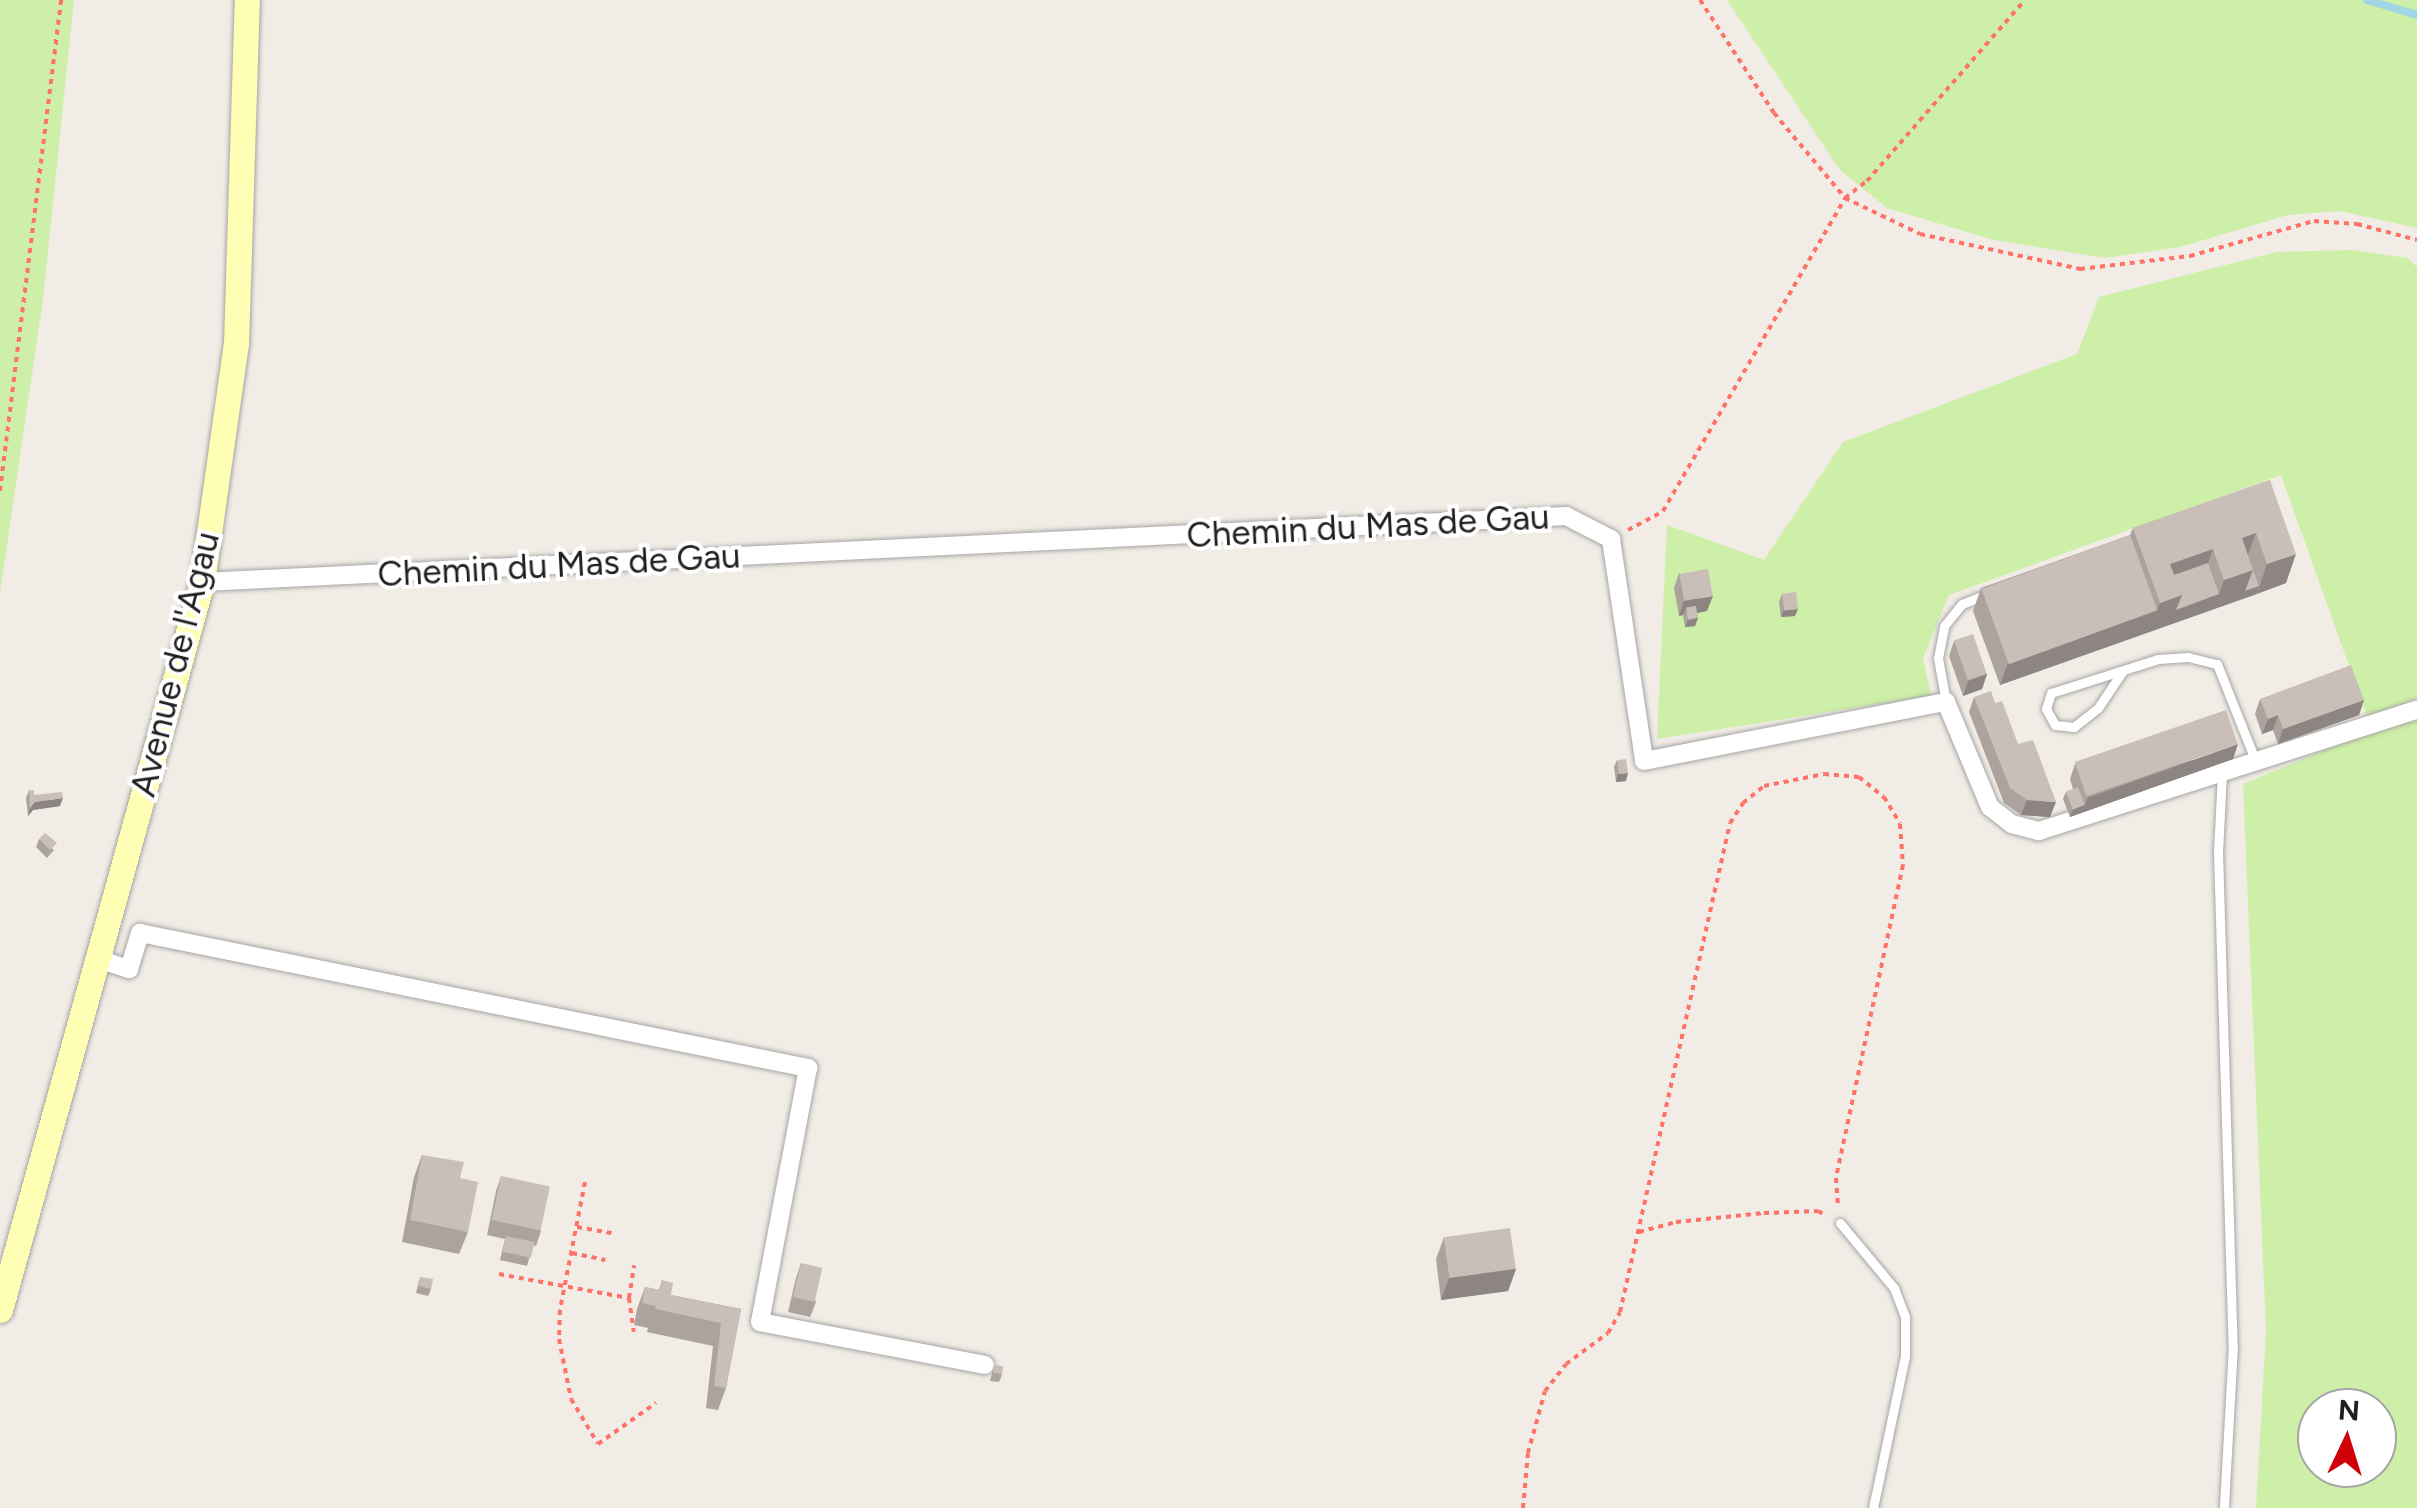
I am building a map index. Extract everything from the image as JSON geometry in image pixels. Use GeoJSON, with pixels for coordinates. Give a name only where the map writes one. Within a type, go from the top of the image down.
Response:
{"type":"FeatureCollection","features":[{"type":"Feature","properties":{"kind":"street","name":"Avenue de l'Agau"},"geometry":{"type":"LineString","coordinates":[[0,1310],[202,582],[236,344],[247,0]]}},
{"type":"Feature","properties":{"kind":"street","name":"Chemin du Mas de Gau"},"geometry":{"type":"LineString","coordinates":[[202,582],[1566,516],[1610,539]]}},
{"type":"Feature","properties":{"kind":"street"},"geometry":{"type":"LineString","coordinates":[[1610,539],[1644,761],[1946,702],[1990,807],[2012,824],[2039,831],[2417,710]]}},
{"type":"Feature","properties":{"kind":"street"},"geometry":{"type":"LineString","coordinates":[[98,959],[129,968],[140,932],[808,1068],[760,1322],[986,1365]]}},
{"type":"Feature","properties":{"kind":"lane"},"geometry":{"type":"LineString","coordinates":[[1946,702],[1938,658],[1944,626],[1962,604],[1996,590]]}},
{"type":"Feature","properties":{"kind":"lane"},"geometry":{"type":"LineString","coordinates":[[2122,672],[2098,708],[2074,728],[2056,726],[2046,708],[2050,693],[2158,659],[2188,656],[2217,664],[2256,762]]}},
{"type":"Feature","properties":{"kind":"lane"},"geometry":{"type":"LineString","coordinates":[[2222,773],[2218,852],[2234,1345],[2224,1508]]}},
{"type":"Feature","properties":{"kind":"lane"},"geometry":{"type":"LineString","coordinates":[[1840,1223],[1894,1288],[1905,1318],[1905,1356],[1873,1508]]}},
{"type":"Feature","properties":{"kind":"path"},"geometry":{"type":"LineString","coordinates":[[0,491],[62,0]]}},
{"type":"Feature","properties":{"kind":"path"},"geometry":{"type":"LineString","coordinates":[[1700,0],[1774,113],[1844,198],[1920,234],[2080,269],[2190,256],[2314,221],[2357,224],[2417,240]]}},
{"type":"Feature","properties":{"kind":"path"},"geometry":{"type":"LineString","coordinates":[[1610,539],[1663,511],[1844,198],[1867,182],[2024,0]]}},
{"type":"Feature","properties":{"kind":"path"},"geometry":{"type":"LineString","coordinates":[[1523,1508],[1528,1453],[1545,1390],[1566,1364],[1608,1334],[1620,1312],[1730,823],[1743,803],[1764,786],[1824,774],[1860,777],[1884,798],[1900,824],[1903,865],[1836,1178],[1840,1223]]}},
{"type":"Feature","properties":{"kind":"path"},"geometry":{"type":"LineString","coordinates":[[586,1182],[559,1338],[570,1398],[598,1444],[656,1402]]}},
{"type":"Feature","properties":{"kind":"path"},"geometry":{"type":"LineString","coordinates":[[1637,1233],[1676,1222],[1764,1213],[1818,1211],[1840,1223]]}},
{"type":"Feature","properties":{"kind":"path"},"geometry":{"type":"LineString","coordinates":[[576,1226],[612,1233]]}},
{"type":"Feature","properties":{"kind":"path"},"geometry":{"type":"LineString","coordinates":[[572,1254],[606,1260]]}},
{"type":"Feature","properties":{"kind":"path"},"geometry":{"type":"LineString","coordinates":[[634,1265],[628,1298],[634,1332]]}},
{"type":"Feature","properties":{"kind":"path"},"geometry":{"type":"LineString","coordinates":[[499,1274],[628,1298]]}},
{"type":"Feature","properties":{"kind":"green space"},"geometry":{"type":"Polygon","coordinates":[[[0,0],[74,0],[43,299],[0,593],[0,0]]]}},
{"type":"Feature","properties":{"kind":"green space"},"geometry":{"type":"Polygon","coordinates":[[[1727,0],[2417,0],[2417,228],[2340,211],[2288,215],[2180,247],[2105,258],[1994,240],[1887,208],[1840,170],[1727,0]]]}},
{"type":"Feature","properties":{"kind":"green space"},"geometry":{"type":"Polygon","coordinates":[[[2352,250],[2407,258],[2417,267],[2417,698],[2368,719],[2281,475],[1949,595],[1923,658],[1931,696],[1657,739],[1667,525],[1764,560],[1843,442],[2077,354],[2099,297],[2277,252],[2352,250]]]}},
{"type":"Feature","properties":{"kind":"green space"},"geometry":{"type":"Polygon","coordinates":[[[2417,712],[2417,1508],[2256,1508],[2266,1331],[2243,784],[2417,712]]]}},
{"type":"Feature","properties":{"kind":"building"},"geometry":{"type":"Polygon","coordinates":[[[2270,480],[2296,554],[2267,564],[2256,533],[2242,538],[2253,570],[2224,580],[2213,549],[2170,564],[2182,595],[2160,603],[2133,528],[2270,480]]]}},
{"type":"Feature","properties":{"kind":"building"},"geometry":{"type":"Polygon","coordinates":[[[2130,535],[2157,610],[2009,664],[1982,589],[2130,535]]]}},
{"type":"Feature","properties":{"kind":"building"},"geometry":{"type":"Polygon","coordinates":[[[2248,555],[2259,586],[2245,591],[2253,570],[2248,555]]]}},
{"type":"Feature","properties":{"kind":"building"},"geometry":{"type":"Polygon","coordinates":[[[2208,563],[2219,594],[2176,610],[2182,595],[2174,575],[2208,563]]]}},
{"type":"Feature","properties":{"kind":"building"},"geometry":{"type":"Polygon","coordinates":[[[1708,569],[1713,596],[1684,601],[1679,574],[1708,569]]]}},
{"type":"Feature","properties":{"kind":"building"},"geometry":{"type":"Polygon","coordinates":[[[1796,592],[1798,609],[1784,611],[1782,594],[1796,592]]]}},
{"type":"Feature","properties":{"kind":"building"},"geometry":{"type":"Polygon","coordinates":[[[1696,606],[1698,618],[1688,619],[1686,608],[1696,606]]]}},
{"type":"Feature","properties":{"kind":"building"},"geometry":{"type":"Polygon","coordinates":[[[1973,634],[1987,674],[1968,680],[1954,641],[1973,634]]]}},
{"type":"Feature","properties":{"kind":"building"},"geometry":{"type":"Polygon","coordinates":[[[2351,665],[2364,700],[2283,729],[2278,715],[2268,719],[2260,699],[2351,665]]]}},
{"type":"Feature","properties":{"kind":"building"},"geometry":{"type":"Polygon","coordinates":[[[1991,691],[1995,703],[2002,701],[2018,744],[2033,740],[2056,802],[2027,800],[2010,788],[1974,697],[1991,691]]]}},
{"type":"Feature","properties":{"kind":"building"},"geometry":{"type":"Polygon","coordinates":[[[2226,710],[2238,744],[2086,796],[2075,762],[2226,710]]]}},
{"type":"Feature","properties":{"kind":"building"},"geometry":{"type":"Polygon","coordinates":[[[1626,759],[1628,773],[1619,774],[1617,760],[1626,759]]]}},
{"type":"Feature","properties":{"kind":"building"},"geometry":{"type":"Polygon","coordinates":[[[2078,787],[2085,805],[2073,809],[2066,792],[2078,787]]]}},
{"type":"Feature","properties":{"kind":"building"},"geometry":{"type":"Polygon","coordinates":[[[29,790],[34,790],[34,795],[62,792],[63,798],[35,802],[30,808],[29,790]]]}},
{"type":"Feature","properties":{"kind":"building"},"geometry":{"type":"Polygon","coordinates":[[[45,833],[57,843],[50,850],[39,839],[45,833]]]}},
{"type":"Feature","properties":{"kind":"building"},"geometry":{"type":"Polygon","coordinates":[[[422,1155],[464,1162],[460,1178],[478,1182],[468,1232],[410,1220],[422,1155]]]}},
{"type":"Feature","properties":{"kind":"building"},"geometry":{"type":"Polygon","coordinates":[[[501,1176],[550,1186],[541,1230],[492,1220],[501,1176]]]}},
{"type":"Feature","properties":{"kind":"building"},"geometry":{"type":"Polygon","coordinates":[[[1510,1228],[1516,1269],[1449,1278],[1444,1237],[1510,1228]]]}},
{"type":"Feature","properties":{"kind":"building"},"geometry":{"type":"Polygon","coordinates":[[[506,1236],[534,1242],[531,1258],[503,1252],[506,1236]]]}},
{"type":"Feature","properties":{"kind":"building"},"geometry":{"type":"Polygon","coordinates":[[[801,1263],[822,1268],[815,1302],[793,1297],[801,1263]]]}},
{"type":"Feature","properties":{"kind":"building"},"geometry":{"type":"Polygon","coordinates":[[[420,1277],[433,1279],[431,1289],[419,1286],[420,1277]]]}},
{"type":"Feature","properties":{"kind":"building"},"geometry":{"type":"Polygon","coordinates":[[[662,1280],[673,1283],[671,1295],[741,1309],[726,1388],[714,1386],[721,1323],[642,1303],[645,1287],[660,1290],[662,1280]]]}},
{"type":"Feature","properties":{"kind":"building"},"geometry":{"type":"Polygon","coordinates":[[[994,1365],[1003,1366],[1002,1374],[993,1373],[994,1365]]]}},
{"type":"Feature","properties":{"kind":"waterway"},"geometry":{"type":"LineString","coordinates":[[2367,0],[2417,15]]}}]}
